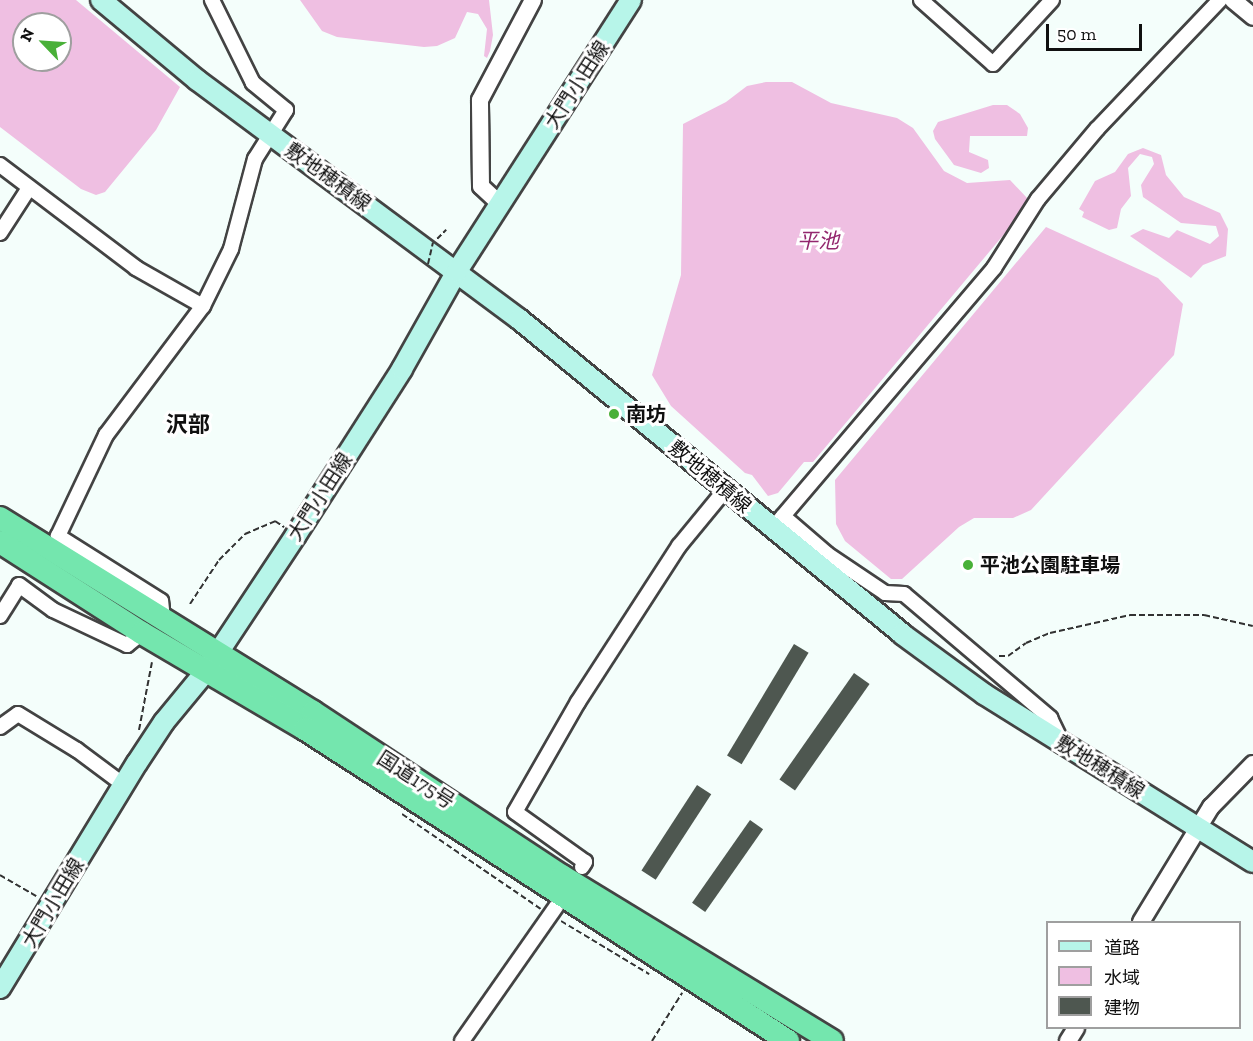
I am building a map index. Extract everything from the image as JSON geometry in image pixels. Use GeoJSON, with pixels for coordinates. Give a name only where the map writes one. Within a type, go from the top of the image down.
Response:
{"type":"FeatureCollection","features":[{"type":"Feature","properties":{"kind":"highway","name":"国道175号"},"geometry":{"type":"LineString","coordinates":[[0,518],[163,620],[219,652],[562,876],[832,1041]]}},
{"type":"Feature","properties":{"kind":"highway","name":"国道175号"},"geometry":{"type":"LineString","coordinates":[[0,542],[142,633],[305,729],[788,1041]]}},
{"type":"Feature","properties":{"kind":"main road","name":"敷地穂積線"},"geometry":{"type":"LineString","coordinates":[[101,0],[139,35],[268,134],[457,271],[725,490],[778,523],[911,640],[984,694],[1253,862]]}},
{"type":"Feature","properties":{"kind":"main road","name":"大門小田線"},"geometry":{"type":"LineString","coordinates":[[0,988],[164,722],[206,671],[296,535],[402,369],[457,271],[631,0]]}},
{"type":"Feature","properties":{"kind":"street"},"geometry":{"type":"LineString","coordinates":[[163,620],[161,602],[58,536],[106,435],[203,306],[231,249],[255,159],[268,134],[286,110],[253,83],[212,0]]}},
{"type":"Feature","properties":{"kind":"street"},"geometry":{"type":"LineString","coordinates":[[500,204],[481,186],[480,100],[533,0]]}},
{"type":"Feature","properties":{"kind":"street"},"geometry":{"type":"LineString","coordinates":[[921,0],[993,64],[1052,0]]}},
{"type":"Feature","properties":{"kind":"street"},"geometry":{"type":"LineString","coordinates":[[1062,743],[1050,718],[904,594],[885,593],[778,523],[994,268],[1038,199],[1097,129],[1220,0]]}},
{"type":"Feature","properties":{"kind":"street"},"geometry":{"type":"LineString","coordinates":[[1233,0],[1253,17]]}},
{"type":"Feature","properties":{"kind":"street"},"geometry":{"type":"LineString","coordinates":[[0,165],[136,268],[203,306]]}},
{"type":"Feature","properties":{"kind":"street"},"geometry":{"type":"LineString","coordinates":[[0,233],[29,188]]}},
{"type":"Feature","properties":{"kind":"street"},"geometry":{"type":"LineString","coordinates":[[582,867],[585,862],[515,813],[578,702],[679,546],[725,490]]}},
{"type":"Feature","properties":{"kind":"street"},"geometry":{"type":"LineString","coordinates":[[0,615],[19,585],[53,610],[127,645],[142,633]]}},
{"type":"Feature","properties":{"kind":"street"},"geometry":{"type":"LineString","coordinates":[[0,710],[2,726],[18,714],[77,750],[124,785]]}},
{"type":"Feature","properties":{"kind":"street"},"geometry":{"type":"LineString","coordinates":[[1142,921],[1211,807],[1253,764]]}},
{"type":"Feature","properties":{"kind":"street"},"geometry":{"type":"LineString","coordinates":[[462,1041],[556,907]]}},
{"type":"Feature","properties":{"kind":"path"},"geometry":{"type":"LineString","coordinates":[[428,264],[433,243],[446,230]]}},
{"type":"Feature","properties":{"kind":"path"},"geometry":{"type":"LineString","coordinates":[[190,604],[219,560],[245,534],[275,521],[296,535]]}},
{"type":"Feature","properties":{"kind":"path"},"geometry":{"type":"LineString","coordinates":[[977,656],[1008,656],[1026,643],[1050,633],[1130,615],[1204,615],[1253,626]]}},
{"type":"Feature","properties":{"kind":"path"},"geometry":{"type":"LineString","coordinates":[[139,734],[152,662]]}},
{"type":"Feature","properties":{"kind":"path"},"geometry":{"type":"LineString","coordinates":[[0,875],[52,905]]}},
{"type":"Feature","properties":{"kind":"path"},"geometry":{"type":"LineString","coordinates":[[652,1041],[682,993]]}},
{"type":"Feature","properties":{"kind":"water"},"geometry":{"type":"Polygon","coordinates":[[[0,0],[76,0],[180,87],[156,130],[105,192],[96,195],[81,189],[0,127],[0,0]]]}},
{"type":"Feature","properties":{"kind":"water"},"geometry":{"type":"Polygon","coordinates":[[[300,0],[489,0],[493,35],[490,51],[487,58],[484,56],[487,29],[478,14],[467,12],[455,38],[437,46],[424,47],[337,37],[322,31],[300,0]]]}},
{"type":"Feature","properties":{"kind":"water","name":"平池"},"geometry":{"type":"Polygon","coordinates":[[[766,82],[792,82],[831,103],[897,118],[913,128],[944,171],[967,183],[1010,180],[1027,198],[1021,214],[813,462],[804,462],[778,493],[768,496],[752,475],[745,473],[671,406],[652,375],[681,275],[683,124],[726,102],[747,86],[766,82]]]}},
{"type":"Feature","properties":{"kind":"water"},"geometry":{"type":"Polygon","coordinates":[[[993,105],[1007,105],[1020,114],[1028,128],[1027,136],[970,136],[969,152],[988,160],[989,168],[981,173],[954,165],[935,139],[933,131],[938,122],[993,105]]]}},
{"type":"Feature","properties":{"kind":"water"},"geometry":{"type":"Polygon","coordinates":[[[1143,148],[1161,155],[1166,175],[1184,197],[1220,213],[1228,229],[1226,256],[1203,265],[1191,278],[1130,236],[1143,229],[1169,238],[1177,230],[1210,244],[1219,236],[1216,226],[1181,223],[1143,197],[1141,185],[1154,164],[1152,157],[1140,154],[1128,168],[1131,196],[1121,209],[1117,228],[1109,230],[1082,217],[1084,212],[1079,209],[1095,181],[1115,172],[1128,154],[1143,148]]]}},
{"type":"Feature","properties":{"kind":"water"},"geometry":{"type":"Polygon","coordinates":[[[1046,227],[1158,278],[1183,304],[1174,355],[1031,510],[1013,518],[974,518],[959,527],[902,579],[891,579],[845,541],[836,524],[835,480],[1046,227]]]}},
{"type":"Feature","properties":{"kind":"building"},"geometry":{"type":"Polygon","coordinates":[[[794,644],[809,653],[742,764],[727,755],[794,644]]]}},
{"type":"Feature","properties":{"kind":"building"},"geometry":{"type":"Polygon","coordinates":[[[854,673],[870,684],[795,790],[779,779],[854,673]]]}},
{"type":"Feature","properties":{"kind":"building"},"geometry":{"type":"Polygon","coordinates":[[[697,785],[711,794],[656,880],[641,871],[697,785]]]}},
{"type":"Feature","properties":{"kind":"building"},"geometry":{"type":"Polygon","coordinates":[[[750,820],[763,829],[705,912],[692,903],[750,820]]]}},
{"type":"Feature","properties":{"kind":"place","name":"南坊"},"geometry":{"type":"Point","coordinates":[614,414]}},
{"type":"Feature","properties":{"kind":"place","name":"平池公園駐車場"},"geometry":{"type":"Point","coordinates":[968,565]}},
{"type":"Feature","properties":{"kind":"district","name":"沢部"},"geometry":{"type":"Point","coordinates":[188,425]}}]}
